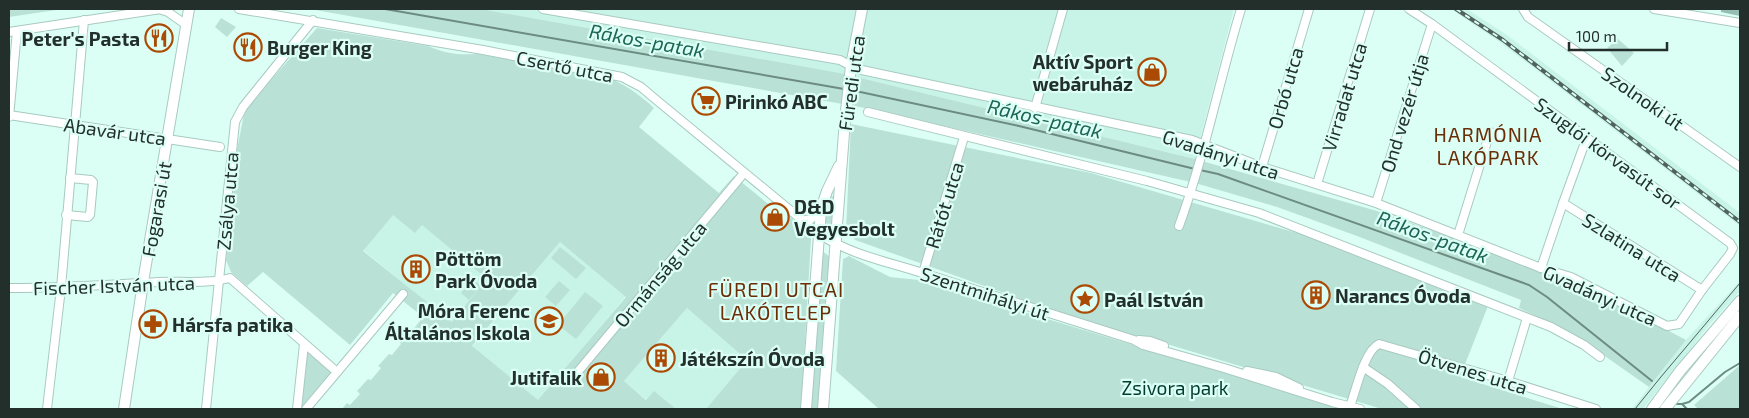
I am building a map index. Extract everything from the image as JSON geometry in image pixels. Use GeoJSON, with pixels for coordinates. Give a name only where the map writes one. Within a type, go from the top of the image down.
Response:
{"type":"FeatureCollection","features":[{"type":"Feature","properties":{"kind":"main road","name":"Fogarasi út"},"geometry":{"type":"LineString","coordinates":[[124,409],[185,24],[189,9]]}},
{"type":"Feature","properties":{"kind":"main road","name":"Füredi utca"},"geometry":{"type":"LineString","coordinates":[[823,409],[848,96],[851,66],[862,9]]}},
{"type":"Feature","properties":{"kind":"main road","name":"Füredi utca"},"geometry":{"type":"LineString","coordinates":[[806,409],[821,209],[842,158]]}},
{"type":"Feature","properties":{"kind":"main road"},"geometry":{"type":"LineString","coordinates":[[1652,409],[1680,370],[1740,301]]}},
{"type":"Feature","properties":{"kind":"main road"},"geometry":{"type":"LineString","coordinates":[[1666,409],[1740,316]]}},
{"type":"Feature","properties":{"kind":"street"},"geometry":{"type":"LineString","coordinates":[[9,116],[13,31],[160,9],[168,12],[185,24]]}},
{"type":"Feature","properties":{"kind":"street","name":"Csertő utca"},"geometry":{"type":"LineString","coordinates":[[239,9],[313,20],[622,77],[642,87],[802,221],[836,244]]}},
{"type":"Feature","properties":{"kind":"street","name":"Gvadányi utca"},"geometry":{"type":"LineString","coordinates":[[543,9],[840,60],[858,69],[1192,140],[1262,167],[1376,203],[1570,278],[1667,326],[1679,324],[1702,290]]}},
{"type":"Feature","properties":{"kind":"street"},"geometry":{"type":"LineString","coordinates":[[1035,108],[1064,9]]}},
{"type":"Feature","properties":{"kind":"street"},"geometry":{"type":"LineString","coordinates":[[1180,226],[1205,145],[1241,9]]}},
{"type":"Feature","properties":{"kind":"street","name":"Orbó utca"},"geometry":{"type":"LineString","coordinates":[[1262,167],[1309,9]]}},
{"type":"Feature","properties":{"kind":"street","name":"Virradat utca"},"geometry":{"type":"LineString","coordinates":[[1317,184],[1370,9]]}},
{"type":"Feature","properties":{"kind":"street","name":"Szuglói körvasút sor"},"geometry":{"type":"LineString","coordinates":[[1409,9],[1730,243],[1732,248],[1730,254],[1702,290]]}},
{"type":"Feature","properties":{"kind":"street","name":"Szolnoki út"},"geometry":{"type":"LineString","coordinates":[[1524,9],[1528,16],[1740,167]]}},
{"type":"Feature","properties":{"kind":"street"},"geometry":{"type":"LineString","coordinates":[[1654,9],[1740,24]]}},
{"type":"Feature","properties":{"kind":"street"},"geometry":{"type":"LineString","coordinates":[[47,409],[61,288],[84,20]]}},
{"type":"Feature","properties":{"kind":"street","name":"Zsálya utca"},"geometry":{"type":"LineString","coordinates":[[206,409],[235,122],[243,107],[313,20]]}},
{"type":"Feature","properties":{"kind":"street","name":"Ond vezér útja"},"geometry":{"type":"LineString","coordinates":[[1376,203],[1432,24]]}},
{"type":"Feature","properties":{"kind":"street"},"geometry":{"type":"LineString","coordinates":[[868,112],[1147,180],[1258,212],[1551,327],[1600,357]]}},
{"type":"Feature","properties":{"kind":"street","name":"Abavár utca"},"geometry":{"type":"LineString","coordinates":[[9,116],[220,147]]}},
{"type":"Feature","properties":{"kind":"street"},"geometry":{"type":"LineString","coordinates":[[1458,235],[1490,132],[1501,135]]}},
{"type":"Feature","properties":{"kind":"street","name":"Rátót utca"},"geometry":{"type":"LineString","coordinates":[[923,273],[964,136]]}},
{"type":"Feature","properties":{"kind":"street"},"geometry":{"type":"LineString","coordinates":[[1541,268],[1587,137]]}},
{"type":"Feature","properties":{"kind":"street","name":"Ormánság utca"},"geometry":{"type":"LineString","coordinates":[[576,374],[744,173]]}},
{"type":"Feature","properties":{"kind":"street"},"geometry":{"type":"LineString","coordinates":[[66,215],[88,217],[90,215],[93,182],[91,180],[70,178]]}},
{"type":"Feature","properties":{"kind":"street","name":"Szlatina utca"},"geometry":{"type":"LineString","coordinates":[[1563,203],[1702,290]]}},
{"type":"Feature","properties":{"kind":"street"},"geometry":{"type":"LineString","coordinates":[[802,221],[811,219],[821,209]]}},
{"type":"Feature","properties":{"kind":"street","name":"Szentmihályi út"},"geometry":{"type":"LineString","coordinates":[[836,244],[878,260],[1134,340],[1143,345],[1231,370],[1256,372],[1276,377],[1296,386],[1307,394],[1357,408],[1363,367]]}},
{"type":"Feature","properties":{"kind":"street","name":"Fischer István utca"},"geometry":{"type":"LineString","coordinates":[[9,288],[61,288],[219,281],[230,278],[304,344]]}},
{"type":"Feature","properties":{"kind":"street"},"geometry":{"type":"LineString","coordinates":[[306,409],[403,294]]}},
{"type":"Feature","properties":{"kind":"street"},"geometry":{"type":"LineString","coordinates":[[1508,381],[1528,318]]}},
{"type":"Feature","properties":{"kind":"street"},"geometry":{"type":"LineString","coordinates":[[304,344],[337,372]]}},
{"type":"Feature","properties":{"kind":"street"},"geometry":{"type":"LineString","coordinates":[[297,409],[304,344]]}},
{"type":"Feature","properties":{"kind":"street","name":"Ötvenes utca"},"geometry":{"type":"LineString","coordinates":[[1363,367],[1373,346],[1379,344],[1508,381],[1596,409]]}},
{"type":"Feature","properties":{"kind":"street"},"geometry":{"type":"LineString","coordinates":[[1363,367],[1388,384],[1416,409]]}},
{"type":"Feature","properties":{"kind":"shaded area"},"geometry":{"type":"Polygon","coordinates":[[[481,9],[1234,9],[1195,159],[840,73],[481,9]]]}},
{"type":"Feature","properties":{"kind":"shaded area"},"geometry":{"type":"Polygon","coordinates":[[[1451,9],[1467,9],[1507,35],[1740,213],[1740,226],[1501,43],[1451,9]]]}},
{"type":"Feature","properties":{"kind":"shaded area"},"geometry":{"type":"Polygon","coordinates":[[[1721,9],[1740,9],[1740,16],[1721,12],[1721,9]]]}},
{"type":"Feature","properties":{"kind":"shaded area"},"geometry":{"type":"Polygon","coordinates":[[[409,194],[498,267],[452,323],[363,250],[409,194]]]}},
{"type":"Feature","properties":{"kind":"shaded area","name":"Móra Ferenc Általános Iskola"},"geometry":{"type":"Polygon","coordinates":[[[560,242],[626,296],[538,401],[472,347],[560,242]]]}},
{"type":"Feature","properties":{"kind":"shaded area"},"geometry":{"type":"Polygon","coordinates":[[[1740,281],[1740,291],[1710,324],[1643,409],[1632,409],[1686,340],[1740,281]]]}},
{"type":"Feature","properties":{"kind":"shaded area"},"geometry":{"type":"Polygon","coordinates":[[[687,308],[747,360],[706,409],[658,409],[624,381],[687,308]]]}},
{"type":"Feature","properties":{"kind":"green space"},"geometry":{"type":"Polygon","coordinates":[[[9,9],[63,9],[9,17],[9,9]]]}},
{"type":"Feature","properties":{"kind":"green space"},"geometry":{"type":"Polygon","coordinates":[[[310,9],[481,9],[840,73],[1195,159],[1377,211],[1564,277],[1686,340],[1649,387],[1572,333],[1519,308],[1521,300],[1277,207],[1195,183],[865,108],[310,9]]]}},
{"type":"Feature","properties":{"kind":"green space"},"geometry":{"type":"Polygon","coordinates":[[[221,18],[236,27],[227,37],[215,27],[221,18]]]}},
{"type":"Feature","properties":{"kind":"green space"},"geometry":{"type":"Polygon","coordinates":[[[317,28],[428,46],[441,51],[478,54],[603,76],[624,85],[654,108],[639,127],[719,193],[734,176],[784,217],[787,215],[808,231],[811,239],[801,409],[706,409],[747,360],[687,308],[624,381],[646,400],[654,391],[676,409],[342,409],[347,403],[350,405],[360,394],[357,391],[368,379],[371,380],[381,368],[378,366],[389,354],[392,355],[401,344],[399,341],[409,329],[412,331],[423,317],[393,293],[350,345],[263,272],[247,286],[231,272],[226,260],[237,150],[245,109],[317,28]],[[393,215],[363,251],[452,322],[487,279],[422,225],[415,233],[393,215]],[[560,242],[472,346],[538,400],[626,297],[560,242]]]}},
{"type":"Feature","properties":{"kind":"green space"},"geometry":{"type":"Polygon","coordinates":[[[1618,39],[1634,53],[1622,66],[1607,48],[1618,39]]]}},
{"type":"Feature","properties":{"kind":"green space"},"geometry":{"type":"Polygon","coordinates":[[[851,124],[1091,173],[1297,233],[1488,306],[1460,377],[1563,409],[1382,409],[1147,338],[1118,332],[855,240],[846,230],[851,124]]]}},
{"type":"Feature","properties":{"kind":"green space"},"geometry":{"type":"Polygon","coordinates":[[[834,196],[834,223],[826,232],[822,230],[823,217],[830,197],[834,196]]]}},
{"type":"Feature","properties":{"kind":"green space"},"geometry":{"type":"Polygon","coordinates":[[[560,247],[586,268],[576,279],[551,258],[560,247]]]}},
{"type":"Feature","properties":{"kind":"green space"},"geometry":{"type":"Polygon","coordinates":[[[821,250],[830,257],[819,409],[810,409],[821,250]]]}},
{"type":"Feature","properties":{"kind":"green space","name":"Zsivora park"},"geometry":{"type":"Polygon","coordinates":[[[849,256],[890,277],[919,280],[1173,357],[1176,354],[1199,365],[1342,409],[879,409],[836,371],[843,259],[849,256]]]}},
{"type":"Feature","properties":{"kind":"green space"},"geometry":{"type":"Polygon","coordinates":[[[473,279],[481,286],[469,300],[461,293],[473,279]]]}},
{"type":"Feature","properties":{"kind":"green space"},"geometry":{"type":"Polygon","coordinates":[[[559,281],[570,290],[556,306],[545,297],[559,281]]]}},
{"type":"Feature","properties":{"kind":"green space"},"geometry":{"type":"Polygon","coordinates":[[[585,292],[603,306],[576,339],[558,325],[585,292]]]}},
{"type":"Feature","properties":{"kind":"green space"},"geometry":{"type":"Polygon","coordinates":[[[307,351],[331,372],[302,406],[307,351]]]}},
{"type":"Feature","properties":{"kind":"green space"},"geometry":{"type":"Polygon","coordinates":[[[1740,365],[1740,409],[1698,409],[1694,405],[1740,365]]]}},
{"type":"Feature","properties":{"kind":"waterway","name":"Rákos-patak"},"geometry":{"type":"LineString","coordinates":[[385,9],[844,89]]}},
{"type":"Feature","properties":{"kind":"waterway","name":"Rákos-patak"},"geometry":{"type":"LineString","coordinates":[[851,90],[1019,126],[1195,169]]}},
{"type":"Feature","properties":{"kind":"waterway","name":"Rákos-patak"},"geometry":{"type":"LineString","coordinates":[[1200,170],[1218,174],[1529,285],[1547,297],[1652,381]]}},
{"type":"Feature","properties":{"kind":"waterway","name":"Rákos-patak"},"geometry":{"type":"LineString","coordinates":[[1677,404],[1689,402],[1725,372],[1740,363]]}},
{"type":"Feature","properties":{"kind":"waterway","name":"Rákos-patak"},"geometry":{"type":"LineString","coordinates":[[1682,404],[1687,409]]}},
{"type":"Feature","properties":{"kind":"tram line"},"geometry":{"type":"LineString","coordinates":[[1635,409],[1740,283]]}},
{"type":"Feature","properties":{"kind":"railway"},"geometry":{"type":"LineString","coordinates":[[1456,9],[1503,40],[1740,222]]}},
{"type":"Feature","properties":{"kind":"place","name":"Peter's Pasta"},"geometry":{"type":"Point","coordinates":[159,38]}},
{"type":"Feature","properties":{"kind":"place","name":"Burger King"},"geometry":{"type":"Point","coordinates":[248,47]}},
{"type":"Feature","properties":{"kind":"place","name":"Aktív Sport webáruház"},"geometry":{"type":"Point","coordinates":[1152,72]}},
{"type":"Feature","properties":{"kind":"place","name":"Pirinkó ABC"},"geometry":{"type":"Point","coordinates":[706,101]}},
{"type":"Feature","properties":{"kind":"place","name":"D&D Vegyesbolt"},"geometry":{"type":"Point","coordinates":[775,217]}},
{"type":"Feature","properties":{"kind":"place","name":"Pöttöm Park Óvoda"},"geometry":{"type":"Point","coordinates":[416,269]}},
{"type":"Feature","properties":{"kind":"place","name":"Narancs Óvoda"},"geometry":{"type":"Point","coordinates":[1316,295]}},
{"type":"Feature","properties":{"kind":"place","name":"Paál István"},"geometry":{"type":"Point","coordinates":[1085,299]}},
{"type":"Feature","properties":{"kind":"place","name":"Móra Ferenc Általános Iskola"},"geometry":{"type":"Point","coordinates":[549,321]}},
{"type":"Feature","properties":{"kind":"place","name":"Hársfa patika"},"geometry":{"type":"Point","coordinates":[153,324]}},
{"type":"Feature","properties":{"kind":"place","name":"Játékszín Óvoda"},"geometry":{"type":"Point","coordinates":[661,358]}},
{"type":"Feature","properties":{"kind":"place","name":"Jutifalik"},"geometry":{"type":"Point","coordinates":[601,377]}},
{"type":"Feature","properties":{"kind":"district","name":"HARMÓNIA LAKÓPARK"},"geometry":{"type":"Point","coordinates":[1488,146]}},
{"type":"Feature","properties":{"kind":"district","name":"FÜREDI UTCAI LAKÓTELEP"},"geometry":{"type":"Point","coordinates":[776,300]}}]}
